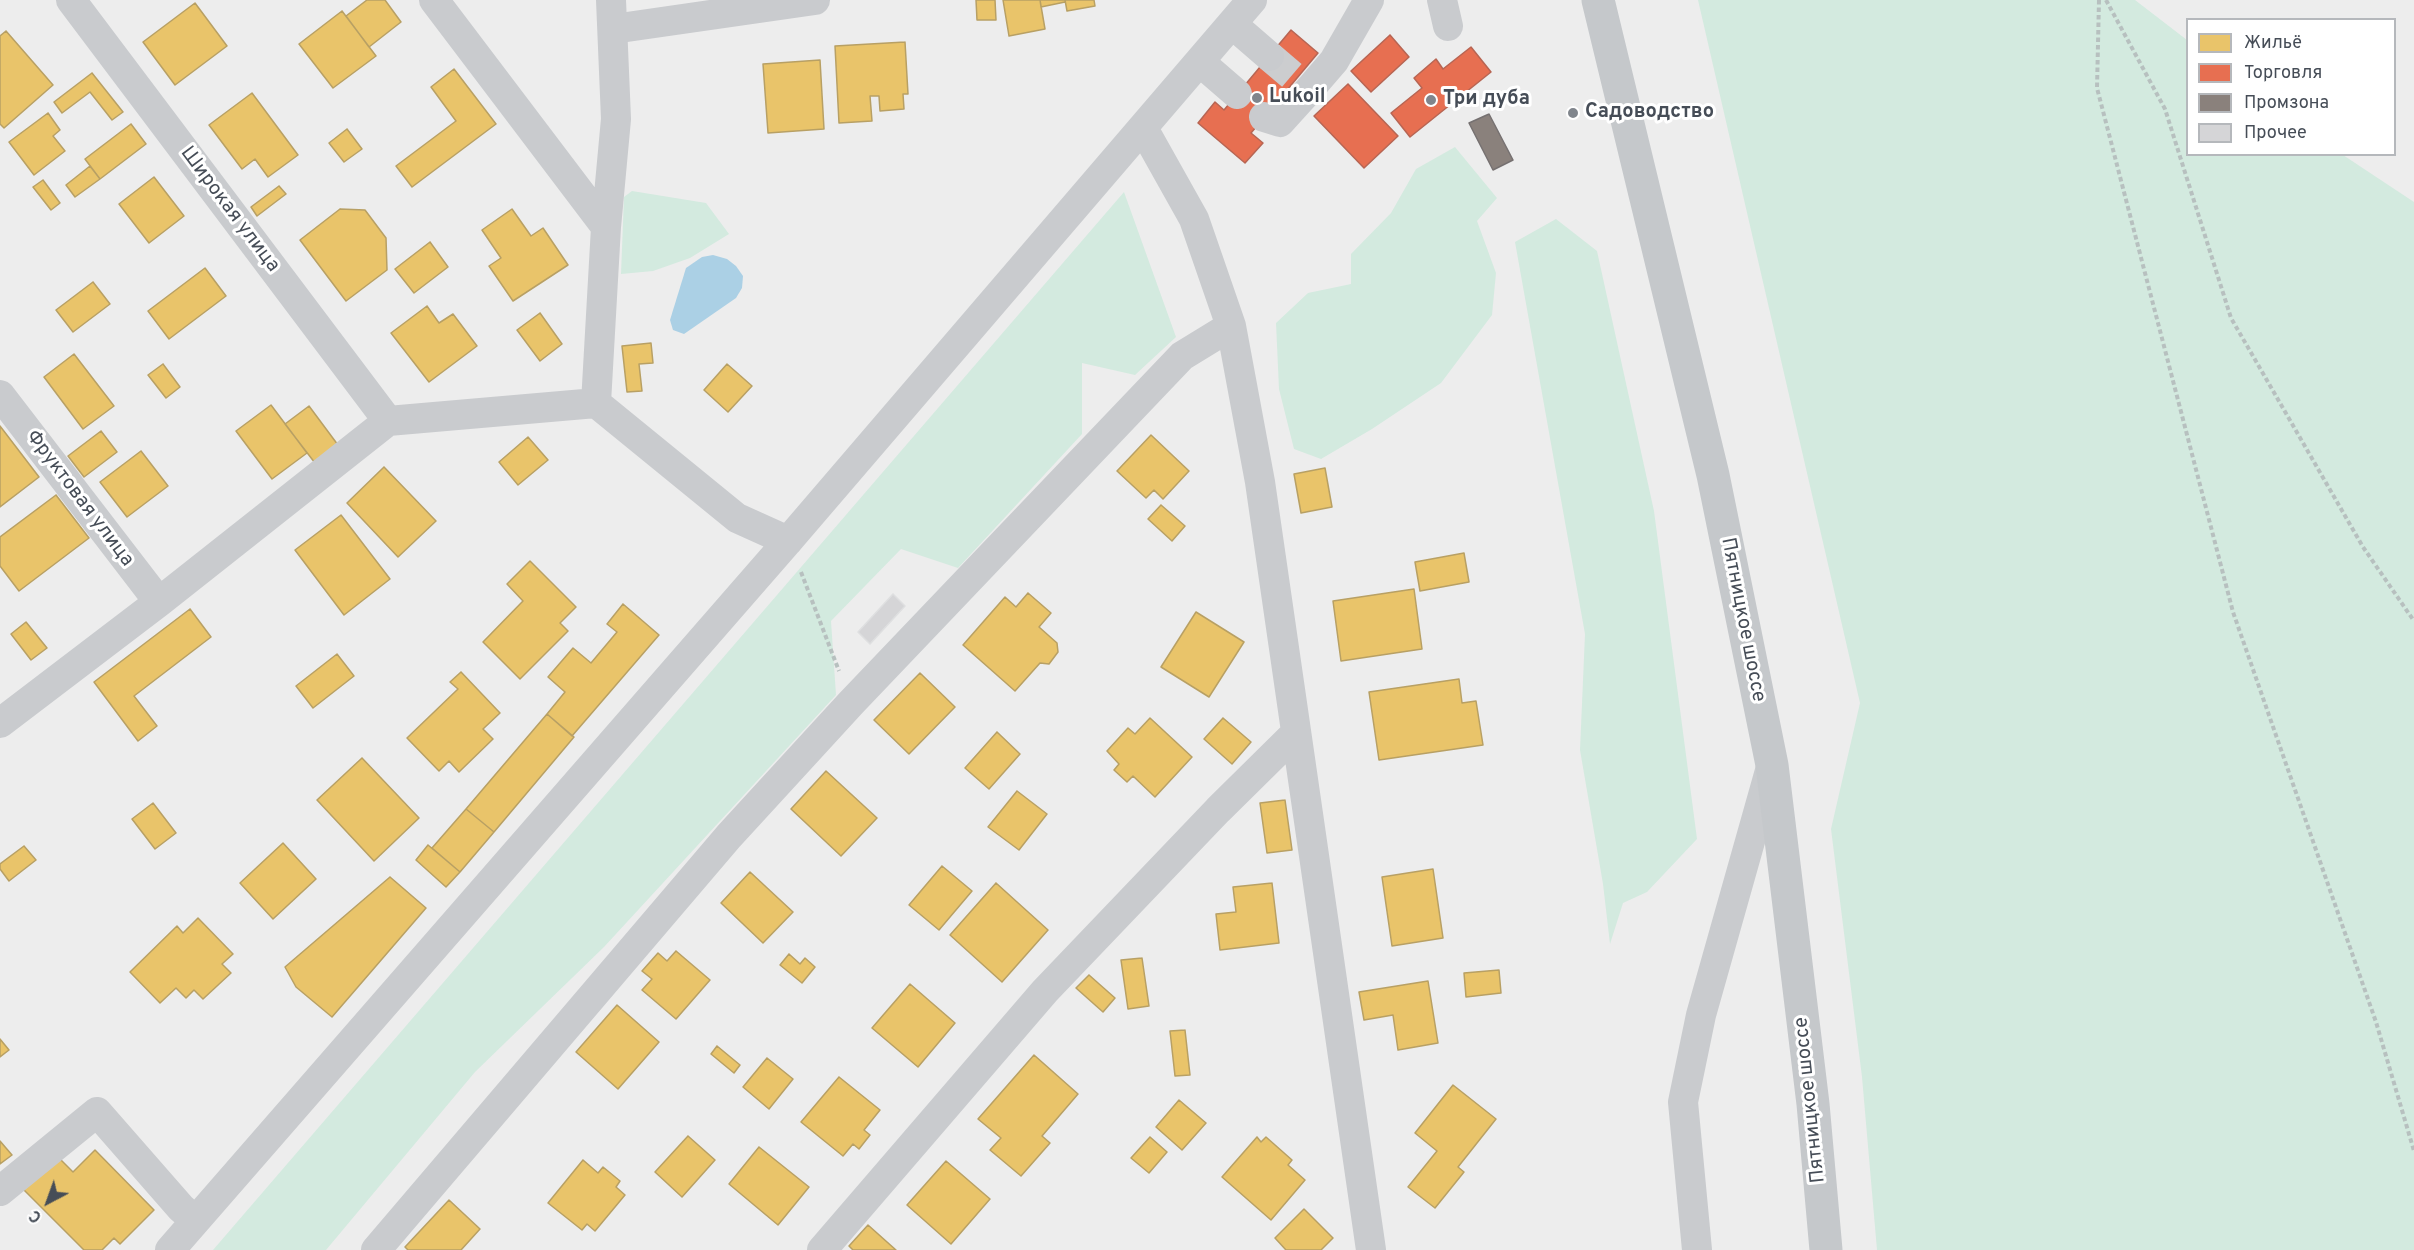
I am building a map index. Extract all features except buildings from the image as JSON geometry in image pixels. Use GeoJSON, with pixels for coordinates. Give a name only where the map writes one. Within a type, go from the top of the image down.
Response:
{"type":"FeatureCollection","features":[{"type":"Feature","properties":{"kind":"main road","name":"Пятницкое шоссе"},"geometry":{"type":"LineString","coordinates":[[1599,0],[1713,475],[1772,765],[1813,1104],[1826,1250]]}},
{"type":"Feature","properties":{"kind":"street","name":"Широкая улица"},"geometry":{"type":"LineString","coordinates":[[71,0],[388,421]]}},
{"type":"Feature","properties":{"kind":"street"},"geometry":{"type":"LineString","coordinates":[[434,0],[606,226]]}},
{"type":"Feature","properties":{"kind":"street"},"geometry":{"type":"LineString","coordinates":[[596,403],[606,226],[616,118],[612,14],[815,0]]}},
{"type":"Feature","properties":{"kind":"street"},"geometry":{"type":"LineString","coordinates":[[170,1250],[788,541],[1252,0]]}},
{"type":"Feature","properties":{"kind":"street"},"geometry":{"type":"LineString","coordinates":[[1264,117],[1280,122],[1302,85],[1334,61],[1367,1]]}},
{"type":"Feature","properties":{"kind":"street"},"geometry":{"type":"LineString","coordinates":[[1232,24],[1269,56]]}},
{"type":"Feature","properties":{"kind":"street"},"geometry":{"type":"LineString","coordinates":[[1200,62],[1237,94]]}},
{"type":"Feature","properties":{"kind":"street"},"geometry":{"type":"LineString","coordinates":[[1143,128],[1194,219],[1231,327],[1260,482],[1371,1250]]}},
{"type":"Feature","properties":{"kind":"street"},"geometry":{"type":"LineString","coordinates":[[376,1250],[729,836],[851,703],[1182,356],[1231,327]]}},
{"type":"Feature","properties":{"kind":"street","name":"Фруктовая улица"},"geometry":{"type":"LineString","coordinates":[[0,395],[159,602]]}},
{"type":"Feature","properties":{"kind":"street"},"geometry":{"type":"LineString","coordinates":[[0,723],[159,602],[388,421],[596,403],[737,518],[788,541]]}},
{"type":"Feature","properties":{"kind":"street"},"geometry":{"type":"LineString","coordinates":[[822,1250],[1045,991],[1218,810],[1296,733]]}},
{"type":"Feature","properties":{"kind":"street"},"geometry":{"type":"LineString","coordinates":[[1697,1250],[1683,1102],[1701,1015],[1772,765]]}},
{"type":"Feature","properties":{"kind":"street"},"geometry":{"type":"LineString","coordinates":[[0,1191],[97,1112],[195,1221]]}},
{"type":"Feature","properties":{"kind":"path"},"geometry":{"type":"LineString","coordinates":[[2099,0],[2097,88],[2233,612],[2376,1022],[2414,1151]]}},
{"type":"Feature","properties":{"kind":"path"},"geometry":{"type":"LineString","coordinates":[[2106,0],[2165,109],[2231,318],[2363,547],[2414,621]]}},
{"type":"Feature","properties":{"kind":"path"},"geometry":{"type":"LineString","coordinates":[[788,541],[851,703]]}},
{"type":"Feature","properties":{"kind":"green space"},"geometry":{"type":"Polygon","coordinates":[[[1698,0],[2135,0],[2186,39],[2186,156],[2345,156],[2414,202],[2414,1250],[1877,1250],[1862,1077],[1831,829],[1860,703],[1698,0]]]}},
{"type":"Feature","properties":{"kind":"green space"},"geometry":{"type":"Polygon","coordinates":[[[1455,147],[1497,198],[1477,221],[1496,273],[1492,315],[1441,383],[1372,429],[1321,459],[1294,449],[1279,389],[1276,323],[1308,293],[1351,284],[1351,254],[1391,213],[1416,169],[1455,147]]]}},
{"type":"Feature","properties":{"kind":"green space"},"geometry":{"type":"Polygon","coordinates":[[[632,191],[706,203],[729,234],[690,258],[653,271],[621,274],[624,197],[632,191]]]}},
{"type":"Feature","properties":{"kind":"green space"},"geometry":{"type":"Polygon","coordinates":[[[1124,192],[1176,337],[1135,375],[1082,363],[1082,434],[958,568],[901,549],[831,621],[836,695],[604,947],[475,1072],[326,1250],[213,1250],[1124,192]]]}},
{"type":"Feature","properties":{"kind":"green space"},"geometry":{"type":"Polygon","coordinates":[[[1556,219],[1597,251],[1654,511],[1697,839],[1647,892],[1623,903],[1610,944],[1603,884],[1580,750],[1585,634],[1515,242],[1556,219]]]}},
{"type":"Feature","properties":{"kind":"water"},"geometry":{"type":"Polygon","coordinates":[[[713,255],[727,259],[736,266],[743,276],[742,288],[736,298],[684,334],[673,330],[670,320],[686,268],[702,257],[713,255]]]}},
{"type":"Feature","properties":{"kind":"tunnel"},"geometry":{"type":"LineString","coordinates":[[1269,56],[1296,79]]}},
{"type":"Feature","properties":{"kind":"place","name":"Lukoil"},"geometry":{"type":"Point","coordinates":[1257,98]}},
{"type":"Feature","properties":{"kind":"place","name":"Три дуба"},"geometry":{"type":"Point","coordinates":[1431,100]}},
{"type":"Feature","properties":{"kind":"place","name":"Садоводство"},"geometry":{"type":"Point","coordinates":[1573,113]}}]}
